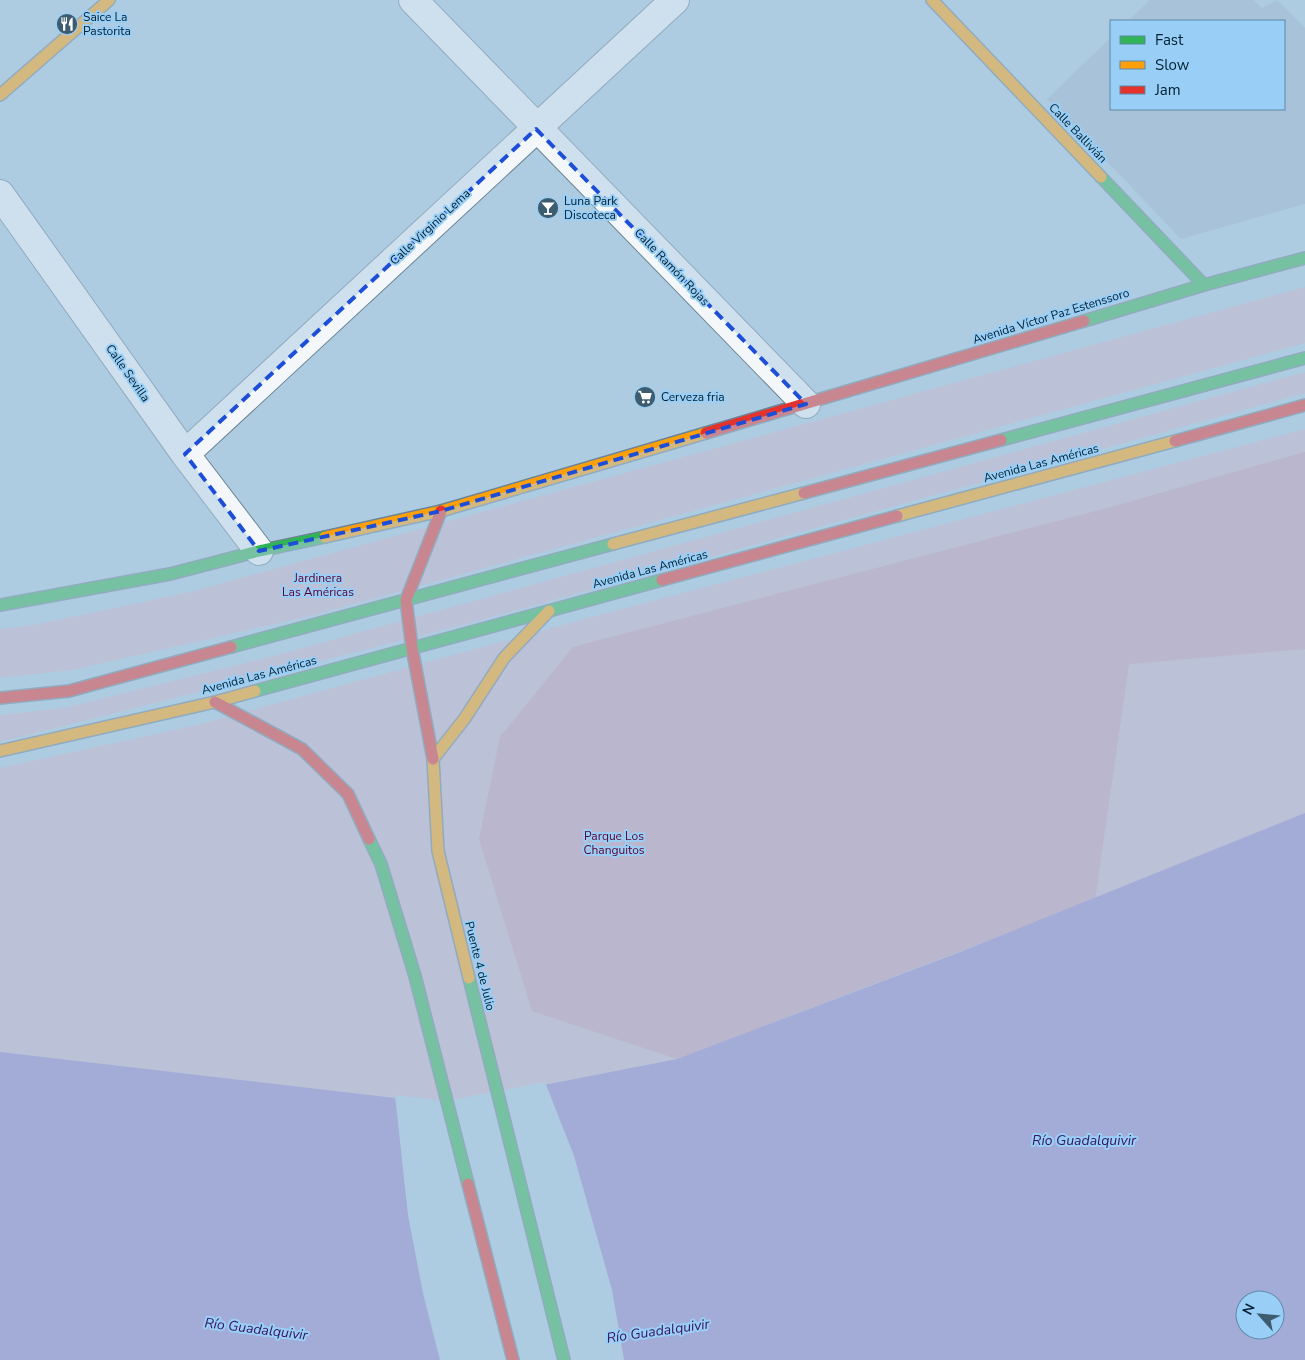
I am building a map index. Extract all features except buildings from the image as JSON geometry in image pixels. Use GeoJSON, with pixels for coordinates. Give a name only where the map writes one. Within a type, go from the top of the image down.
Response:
{"type":"FeatureCollection","features":[{"type":"Feature","properties":{"kind":"main road"},"geometry":{"type":"LineString","coordinates":[[0,95],[109,0]]}},
{"type":"Feature","properties":{"kind":"main road","name":"Calle Ballivián"},"geometry":{"type":"LineString","coordinates":[[932,0],[1204,285]]}},
{"type":"Feature","properties":{"kind":"main road","name":"Avenida Víctor Paz Estenssoro"},"geometry":{"type":"LineString","coordinates":[[806,404],[1204,285],[1305,258]]}},
{"type":"Feature","properties":{"kind":"main road"},"geometry":{"type":"LineString","coordinates":[[0,698],[68,691],[1305,358]]}},
{"type":"Feature","properties":{"kind":"main road"},"geometry":{"type":"LineString","coordinates":[[0,605],[170,574],[259,551],[441,511],[806,404]]}},
{"type":"Feature","properties":{"kind":"main road","name":"Avenida Las Américas"},"geometry":{"type":"LineString","coordinates":[[0,751],[215,702],[1305,405]]}},
{"type":"Feature","properties":{"kind":"main road"},"geometry":{"type":"LineString","coordinates":[[406,600],[441,511]]}},
{"type":"Feature","properties":{"kind":"main road","name":"Puente 4 de Julio"},"geometry":{"type":"LineString","coordinates":[[406,600],[412,648],[433,759],[438,851],[564,1360]]}},
{"type":"Feature","properties":{"kind":"main road"},"geometry":{"type":"LineString","coordinates":[[433,759],[466,718],[504,658],[549,611]]}},
{"type":"Feature","properties":{"kind":"main road"},"geometry":{"type":"LineString","coordinates":[[215,702],[302,749],[348,794],[381,864],[414,976],[512,1360]]}},
{"type":"Feature","properties":{"kind":"street","name":"Calle Ramón Rojas"},"geometry":{"type":"LineString","coordinates":[[413,0],[536,129],[806,404]]}},
{"type":"Feature","properties":{"kind":"street","name":"Calle Virginio Lema"},"geometry":{"type":"LineString","coordinates":[[185,454],[675,0]]}},
{"type":"Feature","properties":{"kind":"street","name":"Calle Sevilla"},"geometry":{"type":"LineString","coordinates":[[0,194],[185,454],[259,551]]}},
{"type":"Feature","properties":{"kind":"highlighted area"},"geometry":{"type":"Polygon","coordinates":[[[536,129],[806,404],[441,511],[259,551],[185,454],[536,129]]]}},
{"type":"Feature","properties":{"kind":"green space","name":"Jardinera Las Américas"},"geometry":{"type":"Polygon","coordinates":[[[1305,287],[1305,343],[306,617],[72,670],[0,678],[0,629],[34,625],[190,592],[1305,287]]]}},
{"type":"Feature","properties":{"kind":"green space","name":"Jardinera Las Américas"},"geometry":{"type":"Polygon","coordinates":[[[1305,372],[1305,393],[466,624],[0,742],[0,715],[64,708],[281,654],[1305,372]]]}},
{"type":"Feature","properties":{"kind":"green space","name":"Parque Los Changuitos"},"geometry":{"type":"Polygon","coordinates":[[[1305,429],[1305,814],[1095,900],[677,1059],[446,1104],[0,1052],[0,768],[197,725],[588,618],[1305,429]]]}},
{"type":"Feature","properties":{"kind":"green space"},"geometry":{"type":"Polygon","coordinates":[[[1305,452],[1305,649],[1129,664],[1095,900],[677,1059],[532,1011],[479,839],[500,737],[573,647],[1111,507],[1305,452]]]}},
{"type":"Feature","properties":{"kind":"water","name":"Río Guadalquivir"},"geometry":{"type":"Polygon","coordinates":[[[1305,813],[1305,1360],[0,1360],[0,1052],[446,1104],[677,1059],[960,952],[1305,813]]]}},
{"type":"Feature","properties":{"kind":"pier"},"geometry":{"type":"Polygon","coordinates":[[[545,1082],[574,1156],[612,1290],[624,1360],[440,1360],[423,1293],[408,1215],[395,1095],[445,1101],[545,1082]]]}},
{"type":"Feature","properties":{"kind":"traffic: fast"},"geometry":{"type":"LineString","coordinates":[[1101,177],[1204,285]]}},
{"type":"Feature","properties":{"kind":"traffic: fast"},"geometry":{"type":"LineString","coordinates":[[1084,321],[1204,285],[1305,258]]}},
{"type":"Feature","properties":{"kind":"traffic: fast"},"geometry":{"type":"LineString","coordinates":[[1001,440],[1305,358]]}},
{"type":"Feature","properties":{"kind":"traffic: fast"},"geometry":{"type":"LineString","coordinates":[[0,605],[170,574],[259,551],[325,537]]}},
{"type":"Feature","properties":{"kind":"traffic: fast"},"geometry":{"type":"LineString","coordinates":[[231,647],[613,544]]}},
{"type":"Feature","properties":{"kind":"traffic: fast"},"geometry":{"type":"LineString","coordinates":[[255,691],[662,580]]}},
{"type":"Feature","properties":{"kind":"traffic: fast"},"geometry":{"type":"LineString","coordinates":[[369,839],[381,864],[415,976],[468,1184]]}},
{"type":"Feature","properties":{"kind":"traffic: fast"},"geometry":{"type":"LineString","coordinates":[[469,978],[564,1360]]}},
{"type":"Feature","properties":{"kind":"traffic: slow"},"geometry":{"type":"LineString","coordinates":[[0,95],[109,0]]}},
{"type":"Feature","properties":{"kind":"traffic: slow"},"geometry":{"type":"LineString","coordinates":[[932,0],[1101,177]]}},
{"type":"Feature","properties":{"kind":"traffic: slow"},"geometry":{"type":"LineString","coordinates":[[325,537],[441,511],[706,433]]}},
{"type":"Feature","properties":{"kind":"traffic: slow"},"geometry":{"type":"LineString","coordinates":[[897,516],[1175,441]]}},
{"type":"Feature","properties":{"kind":"traffic: slow"},"geometry":{"type":"LineString","coordinates":[[613,544],[804,493]]}},
{"type":"Feature","properties":{"kind":"traffic: slow"},"geometry":{"type":"LineString","coordinates":[[469,978],[438,851],[433,759],[465,718],[504,658],[549,611]]}},
{"type":"Feature","properties":{"kind":"traffic: slow"},"geometry":{"type":"LineString","coordinates":[[0,751],[215,702],[255,691]]}},
{"type":"Feature","properties":{"kind":"traffic: jam"},"geometry":{"type":"LineString","coordinates":[[706,433],[1084,321]]}},
{"type":"Feature","properties":{"kind":"traffic: jam"},"geometry":{"type":"LineString","coordinates":[[1175,441],[1305,405]]}},
{"type":"Feature","properties":{"kind":"traffic: jam"},"geometry":{"type":"LineString","coordinates":[[804,493],[1001,440]]}},
{"type":"Feature","properties":{"kind":"traffic: jam"},"geometry":{"type":"LineString","coordinates":[[433,759],[412,648],[406,600],[441,511]]}},
{"type":"Feature","properties":{"kind":"traffic: jam"},"geometry":{"type":"LineString","coordinates":[[662,580],[897,516]]}},
{"type":"Feature","properties":{"kind":"traffic: jam"},"geometry":{"type":"LineString","coordinates":[[0,698],[69,691],[231,647]]}},
{"type":"Feature","properties":{"kind":"traffic: jam"},"geometry":{"type":"LineString","coordinates":[[215,702],[302,749],[348,794],[369,839]]}},
{"type":"Feature","properties":{"kind":"traffic: jam"},"geometry":{"type":"LineString","coordinates":[[468,1184],[513,1360]]}},
{"type":"Feature","properties":{"kind":"place","name":"Saice La Pastorita"},"geometry":{"type":"Point","coordinates":[67,24]}},
{"type":"Feature","properties":{"kind":"place","name":"Luna Park Discoteca"},"geometry":{"type":"Point","coordinates":[548,208]}},
{"type":"Feature","properties":{"kind":"place","name":"Cerveza fria"},"geometry":{"type":"Point","coordinates":[645,397]}}]}
